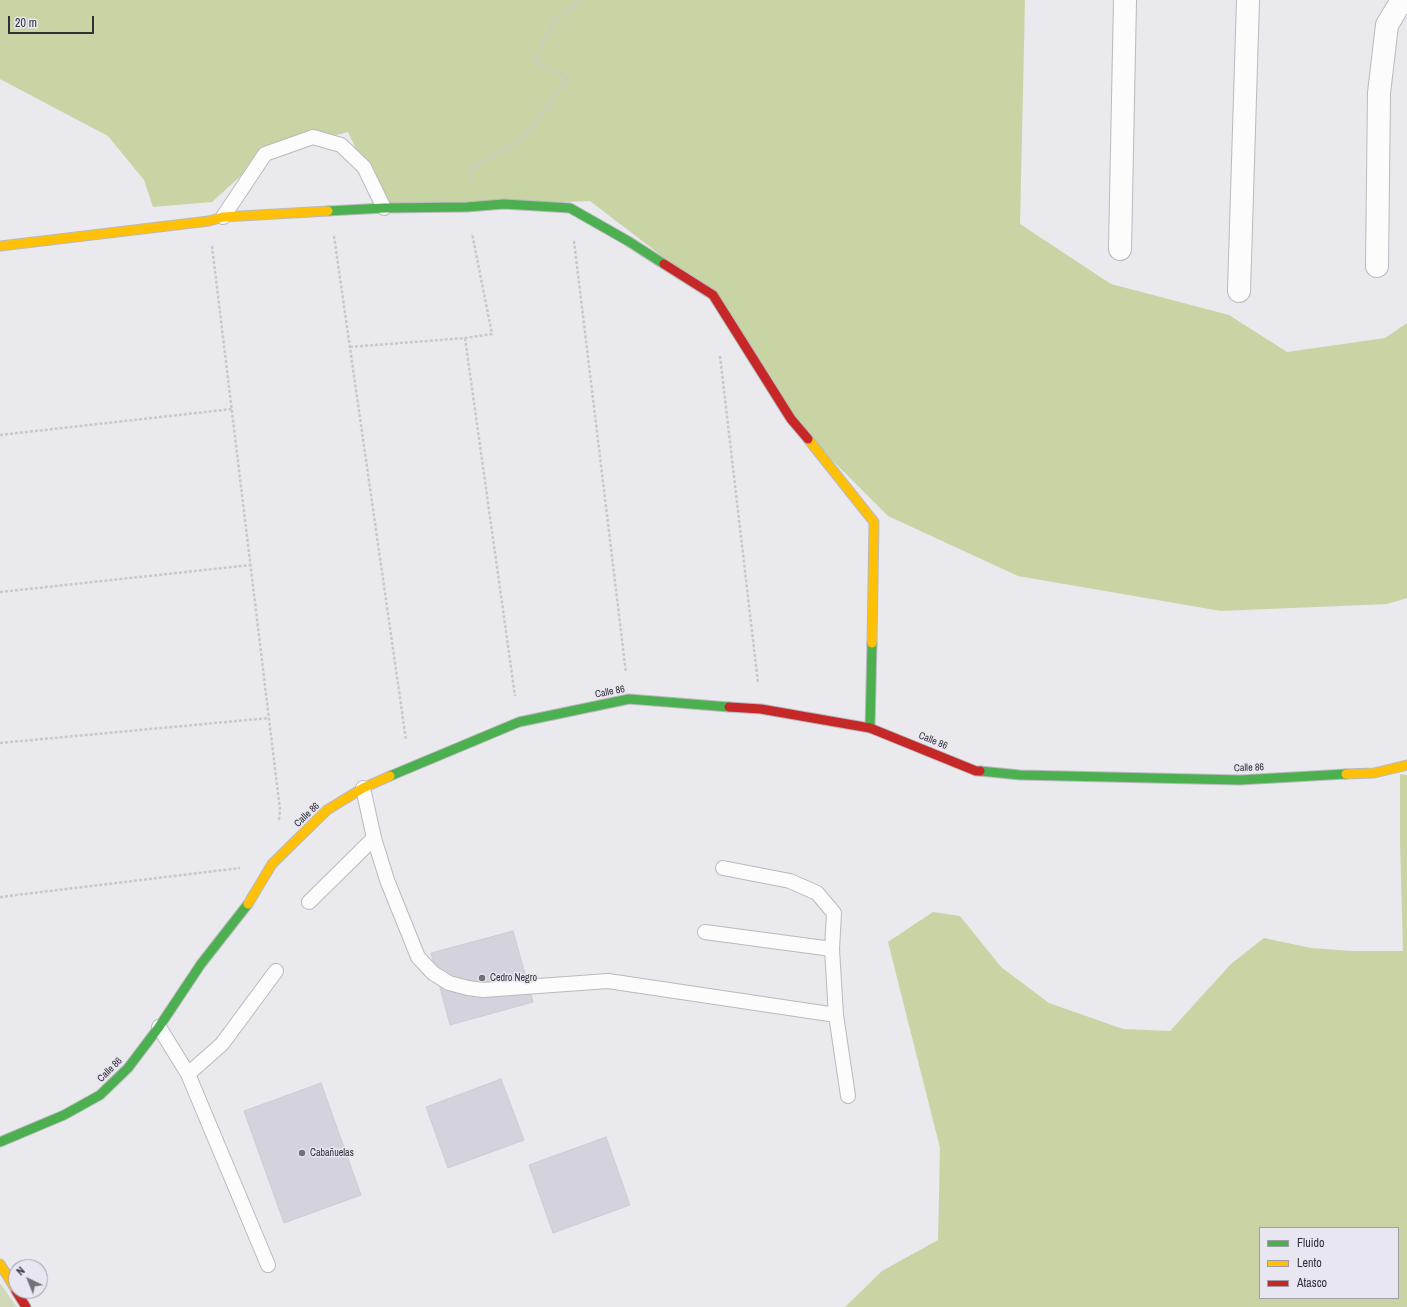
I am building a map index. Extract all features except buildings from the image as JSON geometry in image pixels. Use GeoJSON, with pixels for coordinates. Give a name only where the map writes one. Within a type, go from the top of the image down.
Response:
{"type":"FeatureCollection","features":[{"type":"Feature","properties":{"kind":"main road"},"geometry":{"type":"LineString","coordinates":[[0,246],[209,221],[223,217],[384,208],[467,207],[504,204],[570,208],[628,241],[713,295],[791,419],[874,522],[870,728]]}},
{"type":"Feature","properties":{"kind":"main road","name":"Calle 86"},"geometry":{"type":"LineString","coordinates":[[0,1142],[64,1115],[100,1095],[128,1068],[159,1027],[200,964],[250,902],[272,864],[327,810],[363,788],[410,766],[519,722],[629,699],[761,709],[870,728],[976,771],[1020,775],[1240,780],[1374,773],[1407,766]]}},
{"type":"Feature","properties":{"kind":"main road"},"geometry":{"type":"LineString","coordinates":[[0,1264],[8,1278]]}},
{"type":"Feature","properties":{"kind":"street"},"geometry":{"type":"LineString","coordinates":[[1120,249],[1125,0]]}},
{"type":"Feature","properties":{"kind":"street"},"geometry":{"type":"LineString","coordinates":[[1239,291],[1248,0]]}},
{"type":"Feature","properties":{"kind":"street"},"geometry":{"type":"LineString","coordinates":[[1377,266],[1379,93],[1387,25],[1402,0]]}},
{"type":"Feature","properties":{"kind":"street"},"geometry":{"type":"LineString","coordinates":[[1374,773],[1407,775]]}},
{"type":"Feature","properties":{"kind":"lane"},"geometry":{"type":"LineString","coordinates":[[223,217],[265,154],[313,137],[341,145],[364,167],[384,208]]}},
{"type":"Feature","properties":{"kind":"lane"},"geometry":{"type":"LineString","coordinates":[[363,788],[374,838],[387,880],[418,957],[432,973],[449,983],[468,988],[495,990],[608,981],[836,1015]]}},
{"type":"Feature","properties":{"kind":"lane"},"geometry":{"type":"LineString","coordinates":[[309,902],[374,838]]}},
{"type":"Feature","properties":{"kind":"lane"},"geometry":{"type":"LineString","coordinates":[[723,868],[790,881],[817,893],[834,914],[832,949],[836,1015],[848,1096]]}},
{"type":"Feature","properties":{"kind":"lane"},"geometry":{"type":"LineString","coordinates":[[705,932],[832,949]]}},
{"type":"Feature","properties":{"kind":"lane"},"geometry":{"type":"LineString","coordinates":[[188,1074],[222,1044],[276,971]]}},
{"type":"Feature","properties":{"kind":"lane"},"geometry":{"type":"LineString","coordinates":[[159,1027],[188,1074],[268,1265]]}},
{"type":"Feature","properties":{"kind":"path"},"geometry":{"type":"LineString","coordinates":[[480,206],[469,170],[524,137],[568,78],[534,61],[552,24],[581,0]]}},
{"type":"Feature","properties":{"kind":"path"},"geometry":{"type":"LineString","coordinates":[[350,347],[465,338],[492,334],[467,207]]}},
{"type":"Feature","properties":{"kind":"path"},"geometry":{"type":"LineString","coordinates":[[570,208],[629,699]]}},
{"type":"Feature","properties":{"kind":"path"},"geometry":{"type":"LineString","coordinates":[[330,211],[410,766]]}},
{"type":"Feature","properties":{"kind":"path"},"geometry":{"type":"LineString","coordinates":[[209,221],[280,810],[278,825]]}},
{"type":"Feature","properties":{"kind":"path"},"geometry":{"type":"LineString","coordinates":[[465,338],[519,722]]}},
{"type":"Feature","properties":{"kind":"path"},"geometry":{"type":"LineString","coordinates":[[719,350],[761,709]]}},
{"type":"Feature","properties":{"kind":"path"},"geometry":{"type":"LineString","coordinates":[[0,435],[232,409]]}},
{"type":"Feature","properties":{"kind":"path"},"geometry":{"type":"LineString","coordinates":[[0,592],[251,565]]}},
{"type":"Feature","properties":{"kind":"path"},"geometry":{"type":"LineString","coordinates":[[0,743],[269,718]]}},
{"type":"Feature","properties":{"kind":"path"},"geometry":{"type":"LineString","coordinates":[[0,897],[272,864]]}},
{"type":"Feature","properties":{"kind":"green space"},"geometry":{"type":"Polygon","coordinates":[[[0,0],[1025,0],[1020,224],[1111,284],[1229,315],[1287,352],[1385,338],[1407,323],[1407,598],[1387,604],[1221,611],[1018,576],[888,516],[791,419],[713,295],[590,201],[384,208],[348,132],[265,154],[212,202],[153,207],[144,180],[108,136],[0,79],[0,0]]]}},
{"type":"Feature","properties":{"kind":"green space"},"geometry":{"type":"Polygon","coordinates":[[[1400,774],[1407,775],[1407,1307],[845,1307],[882,1271],[938,1240],[940,1148],[888,942],[933,912],[960,916],[1001,967],[1049,1003],[1123,1029],[1170,1031],[1231,964],[1264,938],[1311,948],[1351,951],[1403,951],[1400,774]]]}},
{"type":"Feature","properties":{"kind":"green space"},"geometry":{"type":"Polygon","coordinates":[[[0,1283],[8,1294],[8,1299],[11,1299],[17,1307],[0,1307],[0,1283]]]}},
{"type":"Feature","properties":{"kind":"traffic: fast"},"geometry":{"type":"LineString","coordinates":[[328,211],[384,208],[467,207],[504,204],[570,208],[628,241],[664,264]]}},
{"type":"Feature","properties":{"kind":"traffic: fast"},"geometry":{"type":"LineString","coordinates":[[870,728],[872,643]]}},
{"type":"Feature","properties":{"kind":"traffic: fast"},"geometry":{"type":"LineString","coordinates":[[390,776],[519,722],[629,699],[729,707]]}},
{"type":"Feature","properties":{"kind":"traffic: fast"},"geometry":{"type":"LineString","coordinates":[[980,771],[1020,775],[1240,780],[1346,774]]}},
{"type":"Feature","properties":{"kind":"traffic: fast"},"geometry":{"type":"LineString","coordinates":[[0,1142],[64,1115],[100,1095],[128,1068],[159,1027],[201,964],[248,904]]}},
{"type":"Feature","properties":{"kind":"traffic: slow"},"geometry":{"type":"LineString","coordinates":[[0,246],[209,221],[223,217],[328,211]]}},
{"type":"Feature","properties":{"kind":"traffic: slow"},"geometry":{"type":"LineString","coordinates":[[808,439],[874,522],[872,643]]}},
{"type":"Feature","properties":{"kind":"traffic: slow"},"geometry":{"type":"LineString","coordinates":[[1346,774],[1374,773],[1407,765]]}},
{"type":"Feature","properties":{"kind":"traffic: slow"},"geometry":{"type":"LineString","coordinates":[[248,904],[272,864],[327,810],[363,788],[390,776]]}},
{"type":"Feature","properties":{"kind":"traffic: slow"},"geometry":{"type":"LineString","coordinates":[[0,1264],[8,1277]]}},
{"type":"Feature","properties":{"kind":"traffic: jam"},"geometry":{"type":"LineString","coordinates":[[664,264],[713,295],[791,419],[808,439]]}},
{"type":"Feature","properties":{"kind":"traffic: jam"},"geometry":{"type":"LineString","coordinates":[[729,707],[761,709],[870,728],[976,771],[980,771]]}},
{"type":"Feature","properties":{"kind":"traffic: jam"},"geometry":{"type":"LineString","coordinates":[[21,1299],[26,1307]]}},
{"type":"Feature","properties":{"kind":"place","name":"Cedro Negro"},"geometry":{"type":"Point","coordinates":[482,978]}},
{"type":"Feature","properties":{"kind":"place","name":"Cabañuelas"},"geometry":{"type":"Point","coordinates":[302,1153]}}]}
